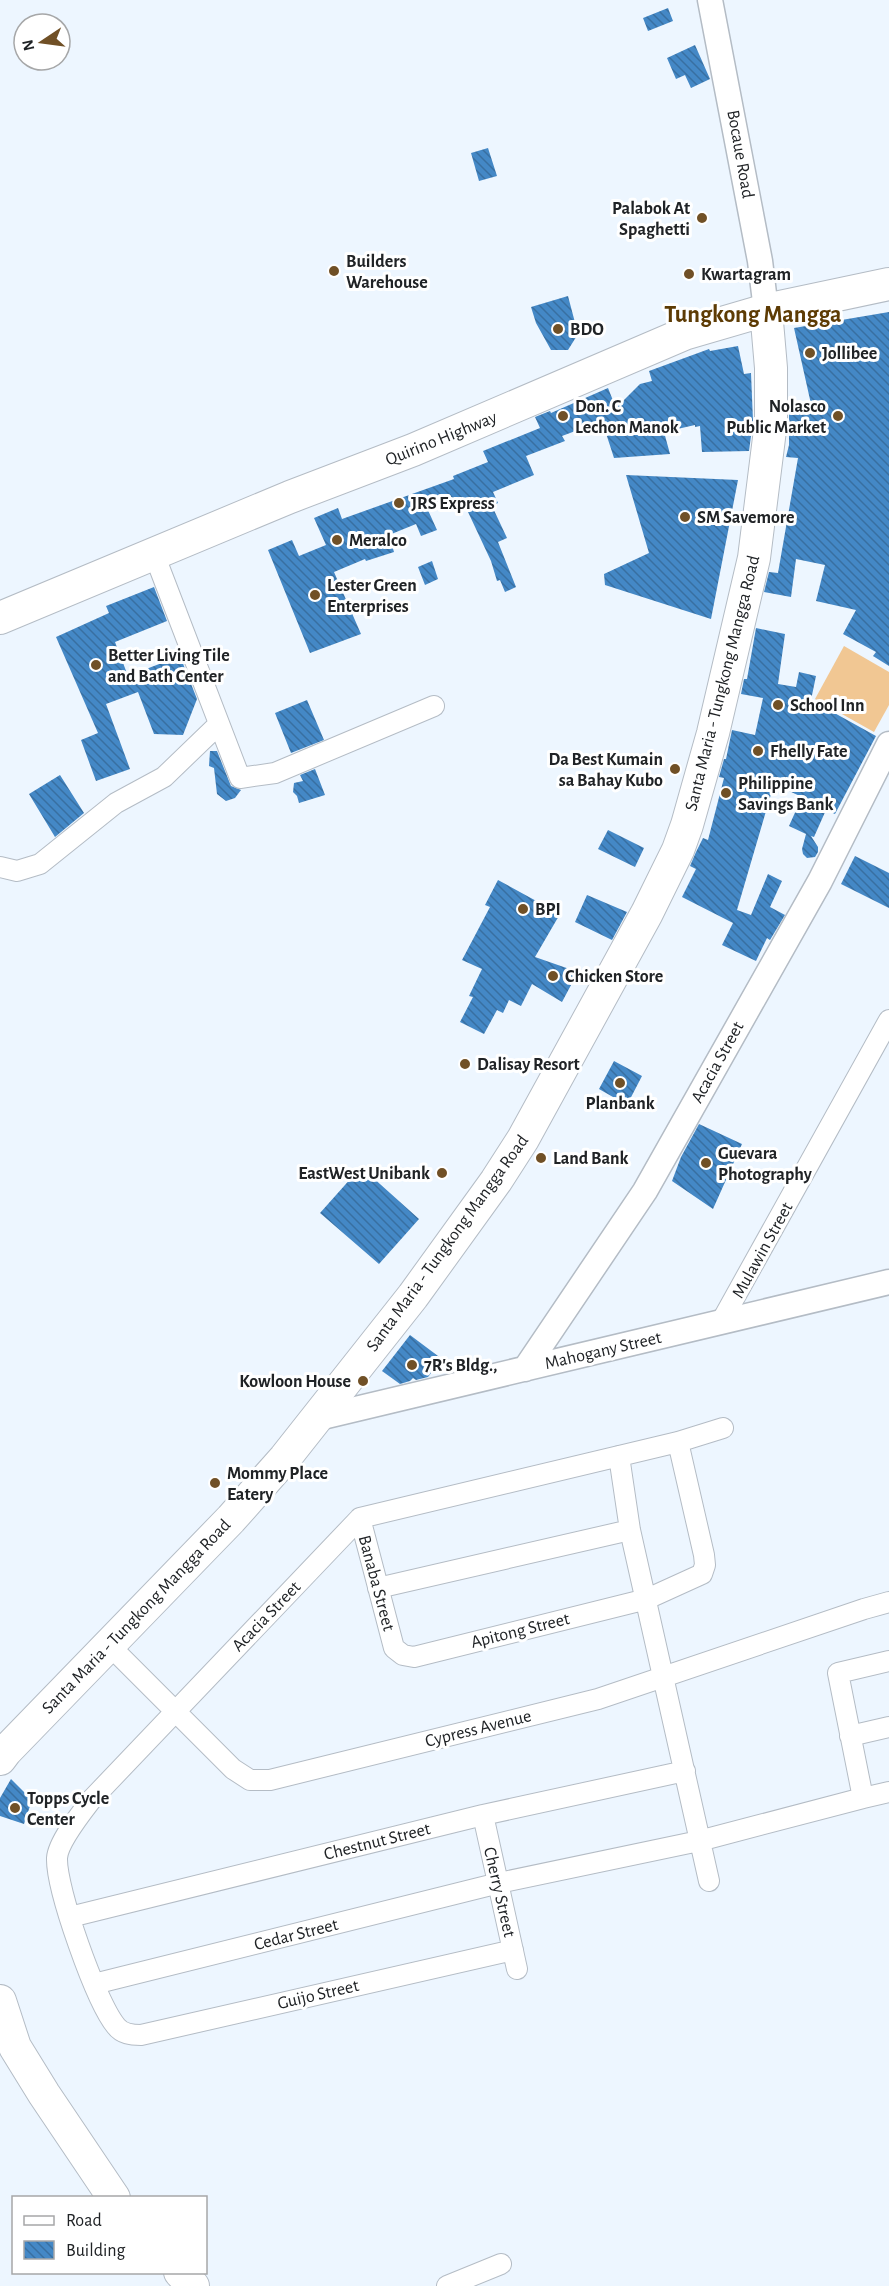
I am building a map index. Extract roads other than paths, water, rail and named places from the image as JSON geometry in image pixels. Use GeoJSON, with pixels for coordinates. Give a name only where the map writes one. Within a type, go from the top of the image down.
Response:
{"type":"FeatureCollection","features":[{"type":"Feature","properties":{"kind":"main road","name":"Quirino Highway"},"geometry":{"type":"LineString","coordinates":[[0,618],[413,450],[684,334],[766,310],[889,284]]}},
{"type":"Feature","properties":{"kind":"main road","name":"Santa Maria - Tungkong Mangga Road"},"geometry":{"type":"LineString","coordinates":[[0,1759],[231,1519],[318,1418],[413,1296],[523,1140],[647,914],[678,850],[687,825],[713,733],[754,558],[771,422],[771,368],[766,310]]}},
{"type":"Feature","properties":{"kind":"main road"},"geometry":{"type":"LineString","coordinates":[[0,2001],[8,2049],[44,2094],[113,2196]]}},
{"type":"Feature","properties":{"kind":"main road"},"geometry":{"type":"LineString","coordinates":[[182,2274],[193,2286]]}},
{"type":"Feature","properties":{"kind":"street","name":"Bocaue Road"},"geometry":{"type":"LineString","coordinates":[[710,0],[760,261],[766,310]]}},
{"type":"Feature","properties":{"kind":"street"},"geometry":{"type":"LineString","coordinates":[[154,554],[240,778],[275,773],[434,706]]}},
{"type":"Feature","properties":{"kind":"street"},"geometry":{"type":"LineString","coordinates":[[0,867],[17,871],[40,864],[116,802],[164,777],[219,724]]}},
{"type":"Feature","properties":{"kind":"street","name":"Acacia Street"},"geometry":{"type":"LineString","coordinates":[[525,1369],[645,1191],[820,881],[889,744]]}},
{"type":"Feature","properties":{"kind":"street","name":"Mulawin Street"},"geometry":{"type":"LineString","coordinates":[[721,1322],[889,1020]]}},
{"type":"Feature","properties":{"kind":"street","name":"Mahogany Street"},"geometry":{"type":"LineString","coordinates":[[318,1418],[889,1282]]}},
{"type":"Feature","properties":{"kind":"street"},"geometry":{"type":"LineString","coordinates":[[360,1518],[678,1442],[723,1428]]}},
{"type":"Feature","properties":{"kind":"street","name":"Apitong Street"},"geometry":{"type":"LineString","coordinates":[[394,1648],[414,1657],[647,1599],[702,1574],[705,1565],[678,1442]]}},
{"type":"Feature","properties":{"kind":"street"},"geometry":{"type":"LineString","coordinates":[[619,1456],[630,1530],[709,1881]]}},
{"type":"Feature","properties":{"kind":"street","name":"Acacia Street"},"geometry":{"type":"LineString","coordinates":[[122,2032],[115,2026],[94,1984],[70,1917],[61,1884],[57,1856],[73,1824],[92,1799],[360,1518]]}},
{"type":"Feature","properties":{"kind":"street","name":"Banaba Street"},"geometry":{"type":"LineString","coordinates":[[360,1518],[394,1648]]}},
{"type":"Feature","properties":{"kind":"street"},"geometry":{"type":"LineString","coordinates":[[378,1588],[630,1530]]}},
{"type":"Feature","properties":{"kind":"street","name":"Cypress Avenue"},"geometry":{"type":"LineString","coordinates":[[109,1645],[233,1769],[250,1780],[270,1780],[598,1699],[889,1602]]}},
{"type":"Feature","properties":{"kind":"street"},"geometry":{"type":"LineString","coordinates":[[863,1798],[838,1674],[889,1661]]}},
{"type":"Feature","properties":{"kind":"street"},"geometry":{"type":"LineString","coordinates":[[850,1736],[889,1727]]}},
{"type":"Feature","properties":{"kind":"street","name":"Chestnut Street"},"geometry":{"type":"LineString","coordinates":[[70,1917],[483,1815],[685,1771]]}},
{"type":"Feature","properties":{"kind":"street","name":"Cedar Street"},"geometry":{"type":"LineString","coordinates":[[94,1984],[499,1883],[699,1841],[889,1792]]}},
{"type":"Feature","properties":{"kind":"street","name":"Cherry Street"},"geometry":{"type":"LineString","coordinates":[[483,1815],[517,1969]]}},
{"type":"Feature","properties":{"kind":"street","name":"Guijo Street"},"geometry":{"type":"LineString","coordinates":[[122,2032],[141,2035],[513,1950]]}},
{"type":"Feature","properties":{"kind":"street"},"geometry":{"type":"LineString","coordinates":[[447,2286],[501,2264]]}},
{"type":"Feature","properties":{"kind":"place","name":"Palabok At Spaghetti"},"geometry":{"type":"Point","coordinates":[702,218]}},
{"type":"Feature","properties":{"kind":"place","name":"Builders Warehouse"},"geometry":{"type":"Point","coordinates":[334,271]}},
{"type":"Feature","properties":{"kind":"place","name":"Kwartagram"},"geometry":{"type":"Point","coordinates":[689,274]}},
{"type":"Feature","properties":{"kind":"place","name":"BDO"},"geometry":{"type":"Point","coordinates":[558,329]}},
{"type":"Feature","properties":{"kind":"place","name":"Jollibee"},"geometry":{"type":"Point","coordinates":[810,353]}},
{"type":"Feature","properties":{"kind":"place","name":"Don. C Lechon Manok"},"geometry":{"type":"Point","coordinates":[563,416]}},
{"type":"Feature","properties":{"kind":"place","name":"Nolasco Public Market"},"geometry":{"type":"Point","coordinates":[838,416]}},
{"type":"Feature","properties":{"kind":"place","name":"JRS Express"},"geometry":{"type":"Point","coordinates":[399,503]}},
{"type":"Feature","properties":{"kind":"place","name":"SM Savemore"},"geometry":{"type":"Point","coordinates":[685,517]}},
{"type":"Feature","properties":{"kind":"place","name":"Meralco"},"geometry":{"type":"Point","coordinates":[337,540]}},
{"type":"Feature","properties":{"kind":"place","name":"Lester Green Enterprises"},"geometry":{"type":"Point","coordinates":[315,595]}},
{"type":"Feature","properties":{"kind":"place","name":"Better Living Tile and Bath Center"},"geometry":{"type":"Point","coordinates":[96,665]}},
{"type":"Feature","properties":{"kind":"place","name":"School Inn"},"geometry":{"type":"Point","coordinates":[778,705]}},
{"type":"Feature","properties":{"kind":"place","name":"Fhelly Fate"},"geometry":{"type":"Point","coordinates":[758,751]}},
{"type":"Feature","properties":{"kind":"place","name":"Da Best Kumain sa Bahay Kubo"},"geometry":{"type":"Point","coordinates":[675,769]}},
{"type":"Feature","properties":{"kind":"place","name":"Philippine Savings Bank"},"geometry":{"type":"Point","coordinates":[726,793]}},
{"type":"Feature","properties":{"kind":"place","name":"BPI"},"geometry":{"type":"Point","coordinates":[523,909]}},
{"type":"Feature","properties":{"kind":"place","name":"Chicken Store"},"geometry":{"type":"Point","coordinates":[553,976]}},
{"type":"Feature","properties":{"kind":"place","name":"Dalisay Resort"},"geometry":{"type":"Point","coordinates":[465,1064]}},
{"type":"Feature","properties":{"kind":"place","name":"Planbank"},"geometry":{"type":"Point","coordinates":[620,1083]}},
{"type":"Feature","properties":{"kind":"place","name":"Land Bank"},"geometry":{"type":"Point","coordinates":[541,1158]}},
{"type":"Feature","properties":{"kind":"place","name":"Guevara Photography"},"geometry":{"type":"Point","coordinates":[706,1163]}},
{"type":"Feature","properties":{"kind":"place","name":"EastWest Unibank"},"geometry":{"type":"Point","coordinates":[442,1173]}},
{"type":"Feature","properties":{"kind":"place","name":"7R's Bldg.,"},"geometry":{"type":"Point","coordinates":[412,1365]}},
{"type":"Feature","properties":{"kind":"place","name":"Kowloon House"},"geometry":{"type":"Point","coordinates":[363,1381]}},
{"type":"Feature","properties":{"kind":"place","name":"Mommy Place Eatery"},"geometry":{"type":"Point","coordinates":[215,1483]}},
{"type":"Feature","properties":{"kind":"place","name":"Topps Cycle Center"},"geometry":{"type":"Point","coordinates":[15,1808]}},
{"type":"Feature","properties":{"kind":"district","name":"Tungkong Mangga"},"geometry":{"type":"Point","coordinates":[753,314]}}]}
